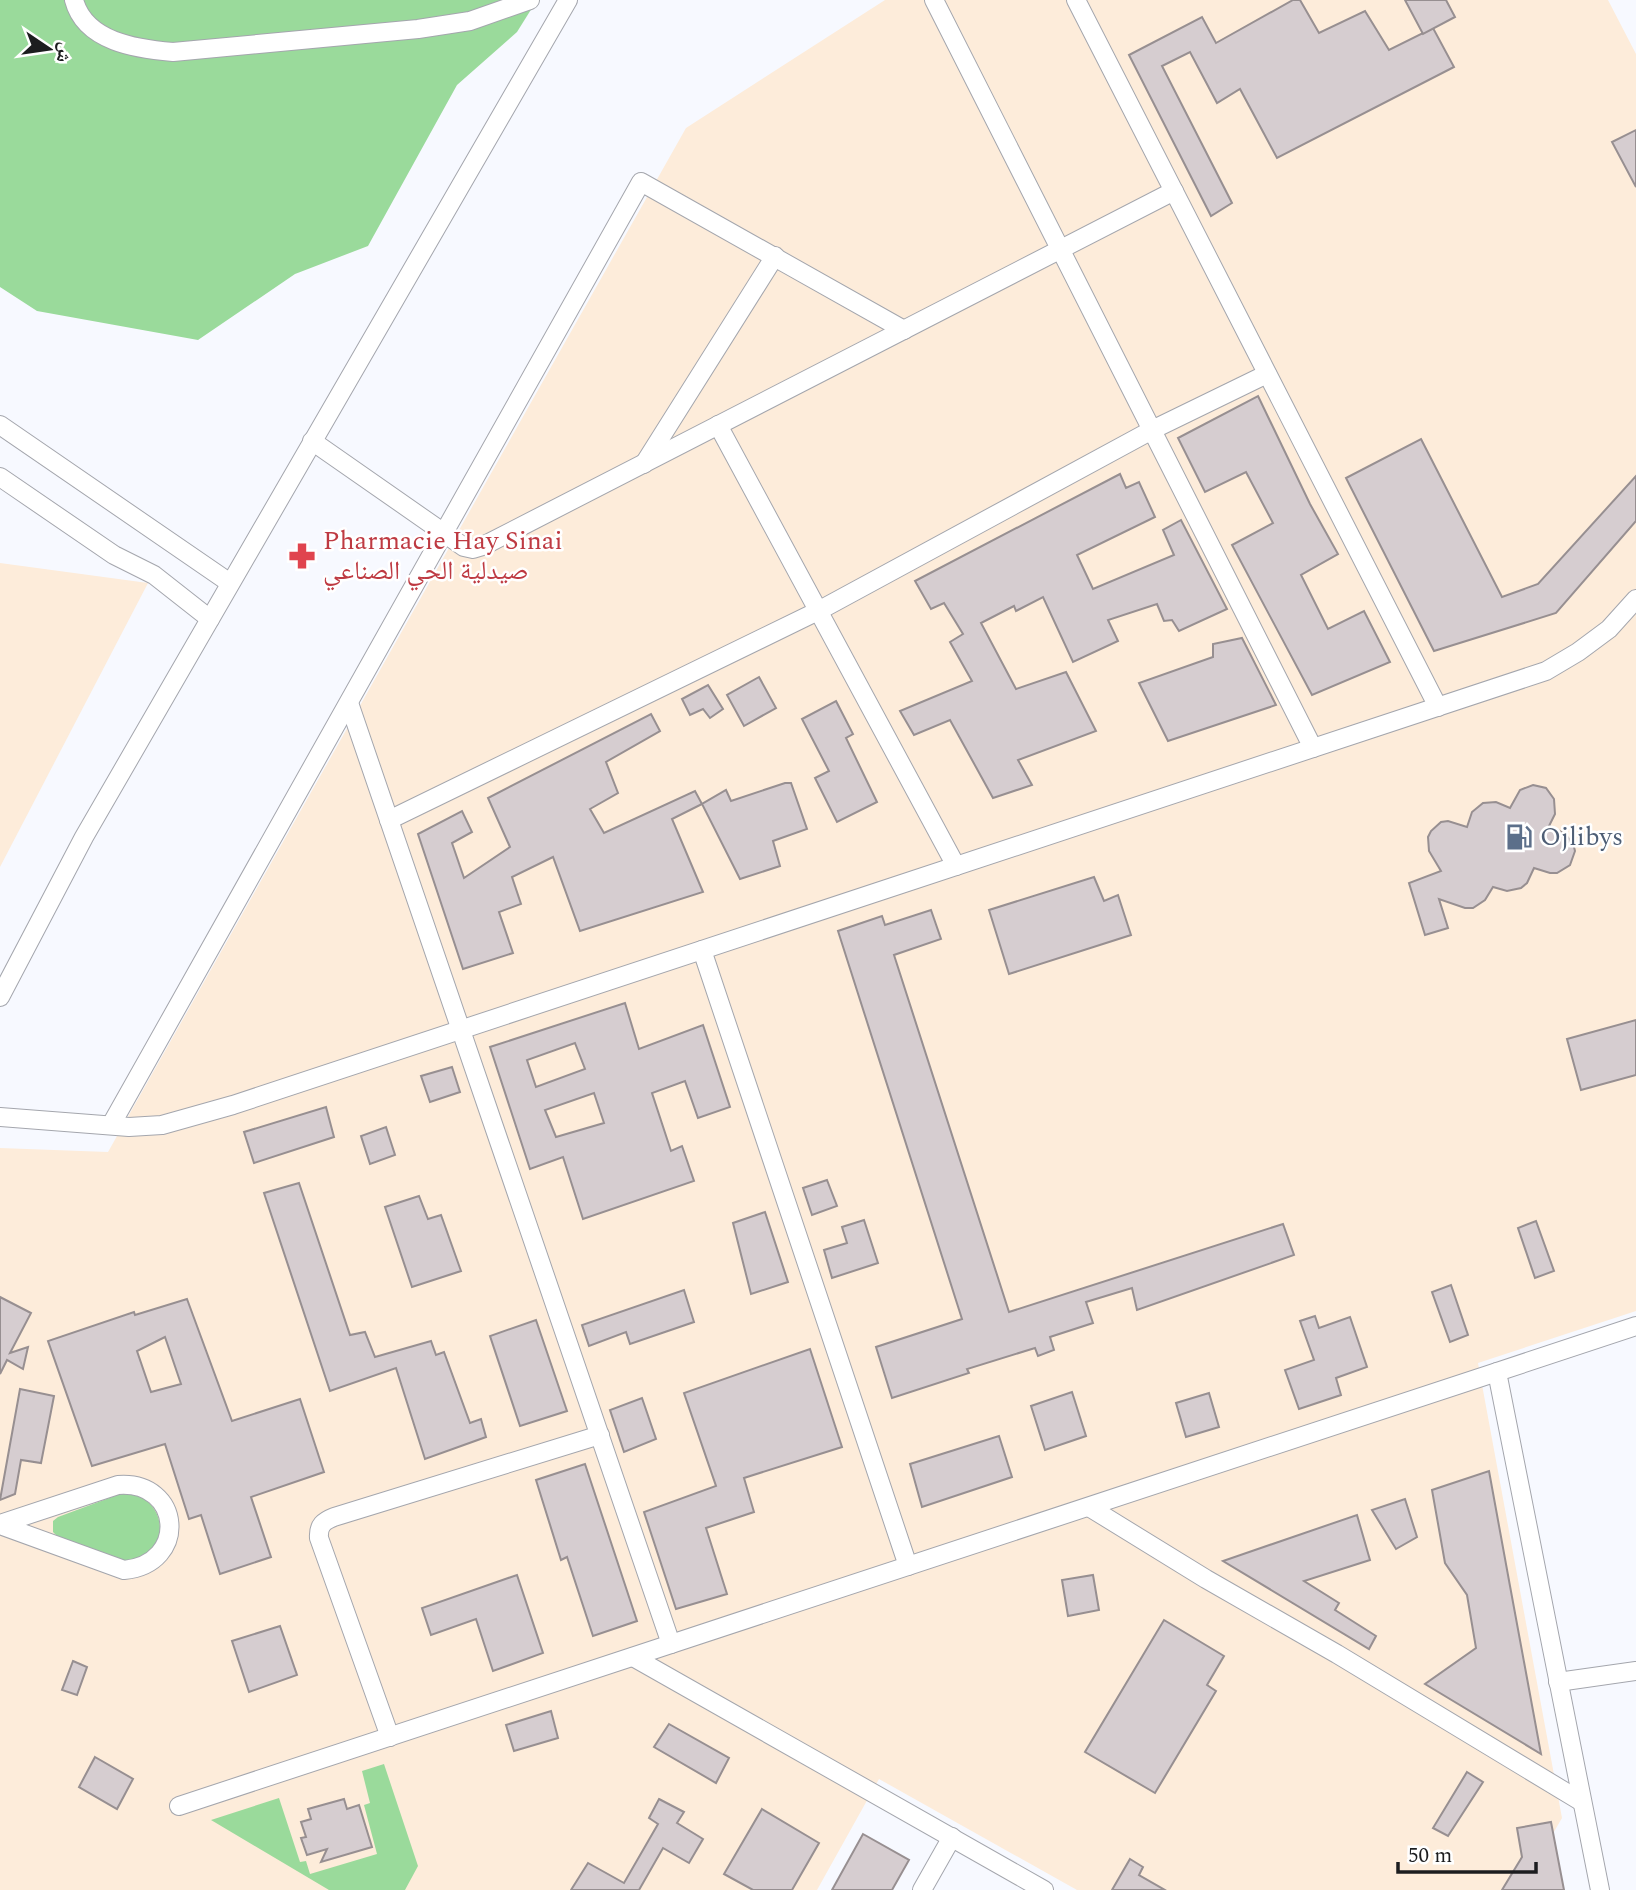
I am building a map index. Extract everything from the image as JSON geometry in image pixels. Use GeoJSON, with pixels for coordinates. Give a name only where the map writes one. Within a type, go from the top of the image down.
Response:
{"type":"FeatureCollection","features":[{"type":"Feature","properties":{"kind":"street"},"geometry":{"type":"LineString","coordinates":[[74,0],[84,20],[100,34],[144,49],[173,52],[418,29],[470,21],[530,0]]}},
{"type":"Feature","properties":{"kind":"street"},"geometry":{"type":"LineString","coordinates":[[0,998],[84,837],[568,0]]}},
{"type":"Feature","properties":{"kind":"street"},"geometry":{"type":"LineString","coordinates":[[1076,0],[1438,706]]}},
{"type":"Feature","properties":{"kind":"street"},"geometry":{"type":"LineString","coordinates":[[941,2],[1061,249],[1313,748]]}},
{"type":"Feature","properties":{"kind":"street"},"geometry":{"type":"LineString","coordinates":[[111,1125],[641,182],[904,330]]}},
{"type":"Feature","properties":{"kind":"street"},"geometry":{"type":"LineString","coordinates":[[312,441],[464,547],[473,549],[1174,191]]}},
{"type":"Feature","properties":{"kind":"street"},"geometry":{"type":"LineString","coordinates":[[644,464],[775,256]]}},
{"type":"Feature","properties":{"kind":"street"},"geometry":{"type":"LineString","coordinates":[[389,820],[820,610],[1152,430],[1267,374]]}},
{"type":"Feature","properties":{"kind":"street"},"geometry":{"type":"LineString","coordinates":[[0,425],[230,583]]}},
{"type":"Feature","properties":{"kind":"street"},"geometry":{"type":"LineString","coordinates":[[718,425],[957,866]]}},
{"type":"Feature","properties":{"kind":"street"},"geometry":{"type":"LineString","coordinates":[[0,477],[114,555],[154,575],[210,619]]}},
{"type":"Feature","properties":{"kind":"street"},"geometry":{"type":"LineString","coordinates":[[0,1117],[129,1127],[162,1125],[233,1105],[1546,671],[1609,629],[1636,599]]}},
{"type":"Feature","properties":{"kind":"street"},"geometry":{"type":"LineString","coordinates":[[349,702],[671,1644]]}},
{"type":"Feature","properties":{"kind":"street"},"geometry":{"type":"LineString","coordinates":[[702,950],[908,1566]]}},
{"type":"Feature","properties":{"kind":"street"},"geometry":{"type":"LineString","coordinates":[[179,1806],[1636,1326]]}},
{"type":"Feature","properties":{"kind":"street"},"geometry":{"type":"LineString","coordinates":[[1497,1373],[1600,1890]]}},
{"type":"Feature","properties":{"kind":"street"},"geometry":{"type":"LineString","coordinates":[[390,1737],[319,1538],[319,1528],[334,1517],[600,1435]]}},
{"type":"Feature","properties":{"kind":"street"},"geometry":{"type":"LineString","coordinates":[[131,1484],[154,1493],[168,1514],[170,1528],[161,1554],[138,1569],[124,1570],[0,1524],[118,1485],[131,1484]]}},
{"type":"Feature","properties":{"kind":"street"},"geometry":{"type":"LineString","coordinates":[[1089,1507],[1582,1802]]}},
{"type":"Feature","properties":{"kind":"street"},"geometry":{"type":"LineString","coordinates":[[633,1657],[1044,1890]]}},
{"type":"Feature","properties":{"kind":"street"},"geometry":{"type":"LineString","coordinates":[[1558,1682],[1636,1671]]}},
{"type":"Feature","properties":{"kind":"street"},"geometry":{"type":"LineString","coordinates":[[922,1890],[952,1838]]}},
{"type":"Feature","properties":{"kind":"shaded area"},"geometry":{"type":"Polygon","coordinates":[[[885,0],[1608,0],[1636,54],[1636,1311],[1478,1363],[1562,1818],[1520,1890],[1077,1890],[879,1779],[817,1890],[0,1890],[0,1148],[108,1152],[686,128],[885,0]]]}},
{"type":"Feature","properties":{"kind":"shaded area"},"geometry":{"type":"Polygon","coordinates":[[[0,563],[148,583],[0,867],[0,563]]]}},
{"type":"Feature","properties":{"kind":"green space"},"geometry":{"type":"Polygon","coordinates":[[[0,0],[537,0],[517,32],[457,85],[368,246],[295,274],[198,340],[37,311],[0,287],[0,0]]]}},
{"type":"Feature","properties":{"kind":"green space"},"geometry":{"type":"Polygon","coordinates":[[[132,1493],[146,1500],[155,1510],[159,1521],[160,1533],[156,1544],[149,1553],[139,1559],[109,1557],[58,1537],[53,1532],[53,1521],[58,1517],[120,1494],[132,1493]]]}},
{"type":"Feature","properties":{"kind":"green space"},"geometry":{"type":"Polygon","coordinates":[[[384,1764],[418,1866],[405,1890],[329,1890],[211,1820],[279,1798],[300,1862],[306,1861],[310,1874],[377,1854],[364,1805],[370,1803],[362,1771],[384,1764]]]}},
{"type":"Feature","properties":{"kind":"building"},"geometry":{"type":"Polygon","coordinates":[[[1293,0],[1300,0],[1319,33],[1365,11],[1389,50],[1433,28],[1454,67],[1277,158],[1240,89],[1217,103],[1190,52],[1162,66],[1232,203],[1211,216],[1129,55],[1202,17],[1216,43],[1293,0]]]}},
{"type":"Feature","properties":{"kind":"building"},"geometry":{"type":"Polygon","coordinates":[[[1405,0],[1446,0],[1455,17],[1423,34],[1405,0]]]}},
{"type":"Feature","properties":{"kind":"building"},"geometry":{"type":"Polygon","coordinates":[[[1636,130],[1636,187],[1612,142],[1636,130]]]}},
{"type":"Feature","properties":{"kind":"building"},"geometry":{"type":"Polygon","coordinates":[[[1258,396],[1310,504],[1338,554],[1301,575],[1328,629],[1364,611],[1390,662],[1312,695],[1232,545],[1273,523],[1246,472],[1205,492],[1178,438],[1258,396]]]}},
{"type":"Feature","properties":{"kind":"building"},"geometry":{"type":"Polygon","coordinates":[[[1421,439],[1502,597],[1538,584],[1636,476],[1636,521],[1556,613],[1434,651],[1346,478],[1421,439]]]}},
{"type":"Feature","properties":{"kind":"building"},"geometry":{"type":"Polygon","coordinates":[[[1120,474],[1126,488],[1139,482],[1155,517],[1077,555],[1093,589],[1174,555],[1163,530],[1181,520],[1227,609],[1179,631],[1172,620],[1164,621],[1157,604],[1108,620],[1118,641],[1073,662],[1043,597],[1016,611],[1014,606],[981,623],[1016,689],[1066,672],[1096,731],[1018,760],[1032,785],[993,798],[950,720],[914,735],[900,711],[972,681],[950,642],[963,634],[944,603],[931,609],[915,581],[1120,474]]]}},
{"type":"Feature","properties":{"kind":"building"},"geometry":{"type":"Polygon","coordinates":[[[1242,638],[1276,705],[1168,741],[1139,683],[1213,657],[1213,644],[1242,638]]]}},
{"type":"Feature","properties":{"kind":"building"},"geometry":{"type":"Polygon","coordinates":[[[759,677],[776,708],[744,726],[727,695],[759,677]]]}},
{"type":"Feature","properties":{"kind":"building"},"geometry":{"type":"Polygon","coordinates":[[[708,685],[723,709],[710,718],[703,709],[690,715],[682,699],[708,685]]]}},
{"type":"Feature","properties":{"kind":"building"},"geometry":{"type":"Polygon","coordinates":[[[836,701],[853,734],[846,738],[877,802],[837,822],[815,778],[829,771],[802,719],[836,701]]]}},
{"type":"Feature","properties":{"kind":"building"},"geometry":{"type":"Polygon","coordinates":[[[651,714],[660,731],[606,762],[618,793],[590,809],[604,833],[695,791],[702,804],[672,819],[703,892],[580,931],[553,857],[512,877],[521,904],[499,912],[513,953],[463,969],[418,834],[462,811],[472,832],[452,843],[464,878],[510,847],[488,798],[651,714]]]}},
{"type":"Feature","properties":{"kind":"building"},"geometry":{"type":"Polygon","coordinates":[[[791,783],[807,829],[773,841],[780,866],[740,879],[702,804],[726,790],[731,801],[791,783]]]}},
{"type":"Feature","properties":{"kind":"building"},"geometry":{"type":"Polygon","coordinates":[[[1533,785],[1546,788],[1554,799],[1555,814],[1549,826],[1564,833],[1573,843],[1575,851],[1570,865],[1557,873],[1534,868],[1527,883],[1521,888],[1507,891],[1493,887],[1485,900],[1473,908],[1439,899],[1448,928],[1425,935],[1409,883],[1441,871],[1429,851],[1428,837],[1431,831],[1441,822],[1448,821],[1467,827],[1472,812],[1483,803],[1496,802],[1510,808],[1520,790],[1533,785]]]}},
{"type":"Feature","properties":{"kind":"building"},"geometry":{"type":"Polygon","coordinates":[[[1094,877],[1104,901],[1118,895],[1131,935],[1009,974],[989,910],[1094,877]]]}},
{"type":"Feature","properties":{"kind":"building"},"geometry":{"type":"Polygon","coordinates":[[[931,910],[941,939],[894,955],[1009,1312],[1283,1224],[1294,1255],[1137,1310],[1132,1288],[1086,1302],[1093,1323],[1050,1337],[1054,1350],[1038,1356],[1035,1348],[967,1369],[969,1373],[892,1398],[876,1347],[962,1319],[838,931],[882,916],[885,925],[931,910]]]}},
{"type":"Feature","properties":{"kind":"building"},"geometry":{"type":"Polygon","coordinates":[[[625,1003],[639,1049],[703,1025],[730,1107],[698,1118],[685,1081],[652,1093],[671,1151],[682,1146],[694,1181],[583,1219],[563,1157],[530,1169],[490,1047],[625,1003]],[[575,1043],[527,1060],[536,1087],[585,1069],[575,1043]],[[594,1093],[545,1110],[556,1137],[604,1123],[594,1093]]]}},
{"type":"Feature","properties":{"kind":"building"},"geometry":{"type":"Polygon","coordinates":[[[1636,1020],[1636,1075],[1581,1090],[1567,1039],[1636,1020]]]}},
{"type":"Feature","properties":{"kind":"building"},"geometry":{"type":"Polygon","coordinates":[[[452,1067],[460,1092],[430,1102],[421,1076],[452,1067]]]}},
{"type":"Feature","properties":{"kind":"building"},"geometry":{"type":"Polygon","coordinates":[[[326,1107],[334,1137],[254,1163],[244,1132],[326,1107]]]}},
{"type":"Feature","properties":{"kind":"building"},"geometry":{"type":"Polygon","coordinates":[[[386,1127],[395,1155],[370,1164],[361,1136],[386,1127]]]}},
{"type":"Feature","properties":{"kind":"building"},"geometry":{"type":"Polygon","coordinates":[[[827,1180],[837,1206],[812,1215],[803,1188],[827,1180]]]}},
{"type":"Feature","properties":{"kind":"building"},"geometry":{"type":"Polygon","coordinates":[[[299,1183],[350,1335],[365,1332],[375,1357],[431,1341],[436,1355],[444,1352],[470,1423],[481,1419],[486,1437],[425,1459],[396,1368],[330,1391],[264,1193],[299,1183]]]}},
{"type":"Feature","properties":{"kind":"building"},"geometry":{"type":"Polygon","coordinates":[[[419,1196],[428,1219],[441,1215],[461,1271],[412,1287],[385,1207],[419,1196]]]}},
{"type":"Feature","properties":{"kind":"building"},"geometry":{"type":"Polygon","coordinates":[[[765,1212],[788,1282],[751,1294],[733,1223],[765,1212]]]}},
{"type":"Feature","properties":{"kind":"building"},"geometry":{"type":"Polygon","coordinates":[[[864,1220],[878,1263],[832,1278],[824,1250],[847,1243],[842,1227],[864,1220]]]}},
{"type":"Feature","properties":{"kind":"building"},"geometry":{"type":"Polygon","coordinates":[[[1536,1221],[1554,1271],[1535,1278],[1518,1228],[1536,1221]]]}},
{"type":"Feature","properties":{"kind":"building"},"geometry":{"type":"Polygon","coordinates":[[[1451,1285],[1468,1335],[1450,1342],[1432,1292],[1451,1285]]]}},
{"type":"Feature","properties":{"kind":"building"},"geometry":{"type":"Polygon","coordinates":[[[684,1290],[694,1322],[630,1344],[626,1332],[589,1346],[582,1325],[684,1290]]]}},
{"type":"Feature","properties":{"kind":"building"},"geometry":{"type":"Polygon","coordinates":[[[0,1297],[31,1313],[10,1353],[28,1347],[23,1369],[7,1360],[0,1374],[0,1297]]]}},
{"type":"Feature","properties":{"kind":"building"},"geometry":{"type":"Polygon","coordinates":[[[187,1299],[232,1421],[300,1399],[324,1472],[251,1497],[271,1557],[220,1574],[201,1515],[189,1519],[165,1444],[92,1466],[48,1341],[134,1312],[135,1315],[187,1299]],[[165,1337],[137,1351],[151,1392],[181,1384],[165,1337]]]}},
{"type":"Feature","properties":{"kind":"building"},"geometry":{"type":"Polygon","coordinates":[[[1315,1316],[1319,1328],[1350,1317],[1367,1367],[1336,1378],[1341,1395],[1299,1409],[1285,1370],[1314,1360],[1300,1321],[1315,1316]]]}},
{"type":"Feature","properties":{"kind":"building"},"geometry":{"type":"Polygon","coordinates":[[[536,1320],[567,1411],[520,1426],[490,1336],[536,1320]]]}},
{"type":"Feature","properties":{"kind":"building"},"geometry":{"type":"Polygon","coordinates":[[[810,1349],[842,1447],[744,1478],[754,1512],[706,1528],[727,1594],[676,1609],[644,1512],[716,1486],[684,1393],[810,1349]]]}},
{"type":"Feature","properties":{"kind":"building"},"geometry":{"type":"Polygon","coordinates":[[[20,1389],[54,1396],[41,1463],[21,1460],[15,1494],[0,1500],[20,1389]]]}},
{"type":"Feature","properties":{"kind":"building"},"geometry":{"type":"Polygon","coordinates":[[[1072,1392],[1086,1436],[1045,1450],[1031,1406],[1072,1392]]]}},
{"type":"Feature","properties":{"kind":"building"},"geometry":{"type":"Polygon","coordinates":[[[1209,1393],[1219,1427],[1186,1437],[1176,1403],[1209,1393]]]}},
{"type":"Feature","properties":{"kind":"building"},"geometry":{"type":"Polygon","coordinates":[[[642,1398],[656,1439],[624,1452],[610,1410],[642,1398]]]}},
{"type":"Feature","properties":{"kind":"building"},"geometry":{"type":"Polygon","coordinates":[[[999,1436],[1012,1477],[922,1507],[910,1464],[999,1436]]]}},
{"type":"Feature","properties":{"kind":"building"},"geometry":{"type":"Polygon","coordinates":[[[585,1464],[637,1621],[593,1636],[567,1557],[561,1560],[536,1480],[585,1464]]]}},
{"type":"Feature","properties":{"kind":"building"},"geometry":{"type":"Polygon","coordinates":[[[1489,1471],[1541,1754],[1425,1684],[1476,1648],[1467,1595],[1445,1563],[1432,1490],[1489,1471]]]}},
{"type":"Feature","properties":{"kind":"building"},"geometry":{"type":"Polygon","coordinates":[[[1405,1499],[1417,1537],[1396,1549],[1372,1510],[1405,1499]]]}},
{"type":"Feature","properties":{"kind":"building"},"geometry":{"type":"Polygon","coordinates":[[[1357,1515],[1370,1560],[1304,1581],[1339,1603],[1335,1610],[1376,1636],[1369,1649],[1223,1561],[1357,1515]]]}},
{"type":"Feature","properties":{"kind":"building"},"geometry":{"type":"Polygon","coordinates":[[[517,1575],[543,1653],[493,1671],[476,1619],[431,1635],[422,1608],[517,1575]]]}},
{"type":"Feature","properties":{"kind":"building"},"geometry":{"type":"Polygon","coordinates":[[[1093,1575],[1099,1610],[1068,1616],[1062,1580],[1093,1575]]]}},
{"type":"Feature","properties":{"kind":"building"},"geometry":{"type":"Polygon","coordinates":[[[1164,1620],[1224,1656],[1207,1685],[1216,1691],[1155,1793],[1085,1752],[1164,1620]]]}},
{"type":"Feature","properties":{"kind":"building"},"geometry":{"type":"Polygon","coordinates":[[[280,1626],[297,1675],[249,1692],[232,1641],[280,1626]]]}},
{"type":"Feature","properties":{"kind":"building"},"geometry":{"type":"Polygon","coordinates":[[[73,1661],[87,1667],[77,1695],[62,1690],[73,1661]]]}},
{"type":"Feature","properties":{"kind":"building"},"geometry":{"type":"Polygon","coordinates":[[[551,1711],[558,1738],[514,1751],[506,1725],[551,1711]]]}},
{"type":"Feature","properties":{"kind":"building"},"geometry":{"type":"Polygon","coordinates":[[[669,1724],[729,1758],[716,1783],[654,1747],[669,1724]]]}},
{"type":"Feature","properties":{"kind":"building"},"geometry":{"type":"Polygon","coordinates":[[[95,1757],[133,1779],[117,1809],[79,1787],[95,1757]]]}},
{"type":"Feature","properties":{"kind":"building"},"geometry":{"type":"Polygon","coordinates":[[[1467,1772],[1483,1782],[1448,1836],[1433,1828],[1467,1772]]]}},
{"type":"Feature","properties":{"kind":"building"},"geometry":{"type":"Polygon","coordinates":[[[344,1799],[347,1809],[359,1805],[372,1847],[321,1862],[327,1849],[307,1855],[301,1838],[306,1837],[301,1822],[311,1819],[308,1809],[344,1799]]]}},
{"type":"Feature","properties":{"kind":"building"},"geometry":{"type":"Polygon","coordinates":[[[659,1799],[684,1812],[677,1823],[703,1839],[689,1863],[663,1848],[639,1890],[571,1890],[588,1863],[624,1883],[658,1824],[649,1818],[659,1799]]]}},
{"type":"Feature","properties":{"kind":"building"},"geometry":{"type":"Polygon","coordinates":[[[762,1809],[819,1843],[792,1890],[753,1890],[724,1874],[762,1809]]]}},
{"type":"Feature","properties":{"kind":"building"},"geometry":{"type":"Polygon","coordinates":[[[1551,1822],[1564,1890],[1502,1890],[1522,1857],[1517,1828],[1551,1822]]]}},
{"type":"Feature","properties":{"kind":"building"},"geometry":{"type":"Polygon","coordinates":[[[863,1834],[909,1860],[892,1890],[832,1890],[863,1834]]]}},
{"type":"Feature","properties":{"kind":"building"},"geometry":{"type":"Polygon","coordinates":[[[1130,1859],[1143,1867],[1139,1875],[1165,1890],[1112,1890],[1130,1859]]]}},
{"type":"Feature","properties":{"kind":"place","name":"Pharmacie Hay Sinai صيدلية الحي الصناعي"},"geometry":{"type":"Point","coordinates":[302,556]}},
{"type":"Feature","properties":{"kind":"place","name":"Ojlibys"},"geometry":{"type":"Point","coordinates":[1519,837]}}]}
